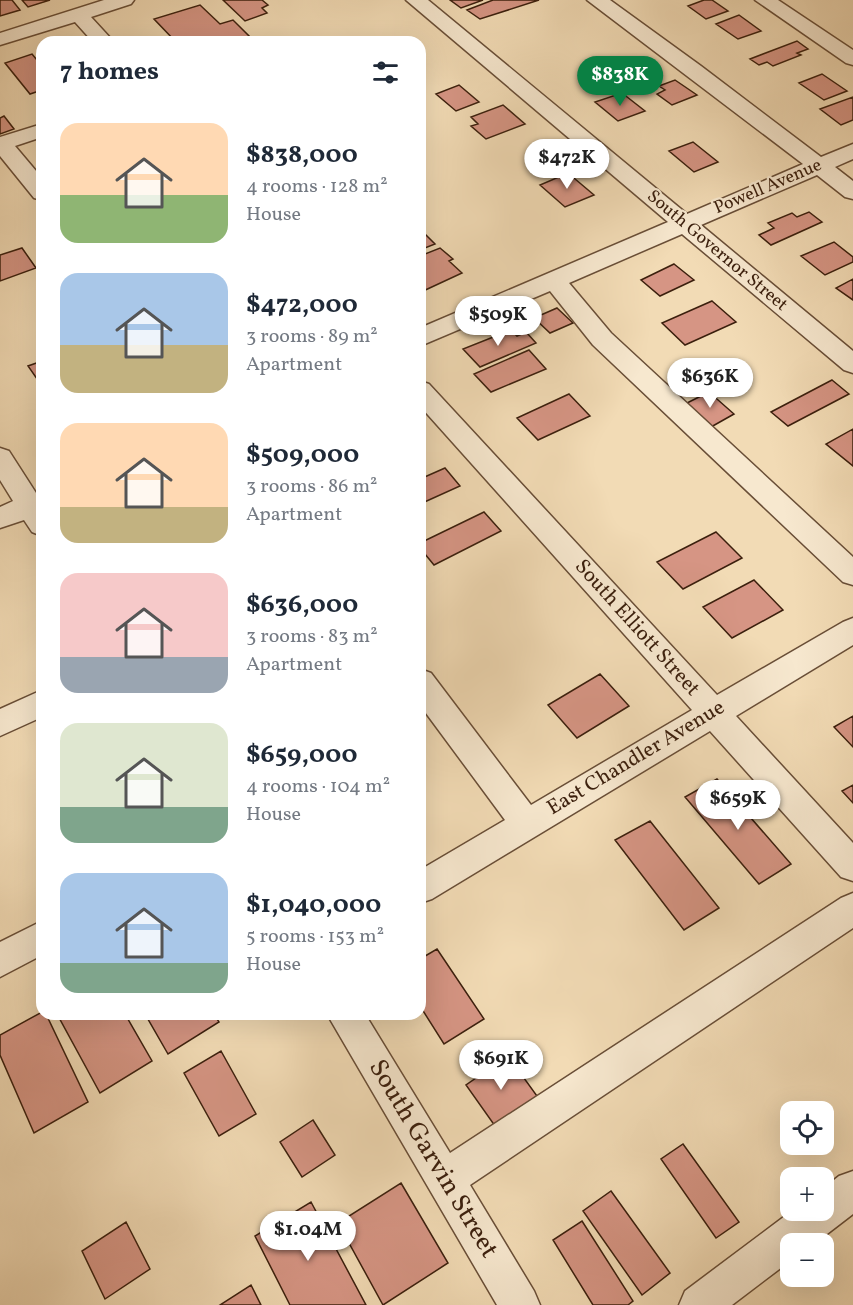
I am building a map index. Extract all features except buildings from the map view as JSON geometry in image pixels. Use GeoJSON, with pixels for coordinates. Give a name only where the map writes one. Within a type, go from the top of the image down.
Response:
{"type":"FeatureCollection","features":[{"type":"Feature","properties":{"kind":"street"},"geometry":{"type":"LineString","coordinates":[[0,39],[124,0]]}},
{"type":"Feature","properties":{"kind":"street","name":"South Governor Street"},"geometry":{"type":"LineString","coordinates":[[418,0],[853,364]]}},
{"type":"Feature","properties":{"kind":"street"},"geometry":{"type":"LineString","coordinates":[[597,0],[694,70],[853,192]]}},
{"type":"Feature","properties":{"kind":"street"},"geometry":{"type":"LineString","coordinates":[[765,0],[853,58]]}},
{"type":"Feature","properties":{"kind":"street"},"geometry":{"type":"LineString","coordinates":[[78,14],[98,36]]}},
{"type":"Feature","properties":{"kind":"street"},"geometry":{"type":"LineString","coordinates":[[36,132],[1,144],[36,186]]}},
{"type":"Feature","properties":{"kind":"street","name":"Powell Avenue"},"geometry":{"type":"LineString","coordinates":[[426,335],[853,151]]}},
{"type":"Feature","properties":{"kind":"street"},"geometry":{"type":"LineString","coordinates":[[554,280],[602,339],[853,574]]}},
{"type":"Feature","properties":{"kind":"street","name":"South Elliott Street"},"geometry":{"type":"LineString","coordinates":[[426,397],[853,866]]}},
{"type":"Feature","properties":{"kind":"street"},"geometry":{"type":"LineString","coordinates":[[0,458],[36,507]]}},
{"type":"Feature","properties":{"kind":"street"},"geometry":{"type":"LineString","coordinates":[[0,518],[36,510]]}},
{"type":"Feature","properties":{"kind":"street","name":"East Chandler Avenue"},"geometry":{"type":"LineString","coordinates":[[426,884],[853,630]]}},
{"type":"Feature","properties":{"kind":"street"},"geometry":{"type":"LineString","coordinates":[[426,690],[526,824]]}},
{"type":"Feature","properties":{"kind":"street"},"geometry":{"type":"LineString","coordinates":[[0,723],[36,706]]}},
{"type":"Feature","properties":{"kind":"street"},"geometry":{"type":"LineString","coordinates":[[444,1179],[853,909]]}},
{"type":"Feature","properties":{"kind":"street"},"geometry":{"type":"LineString","coordinates":[[0,960],[36,940]]}},
{"type":"Feature","properties":{"kind":"street","name":"South Garvin Street"},"geometry":{"type":"LineString","coordinates":[[349,1020],[520,1305]]}},
{"type":"Feature","properties":{"kind":"street"},"geometry":{"type":"LineString","coordinates":[[699,1305],[853,1190]]}}]}
